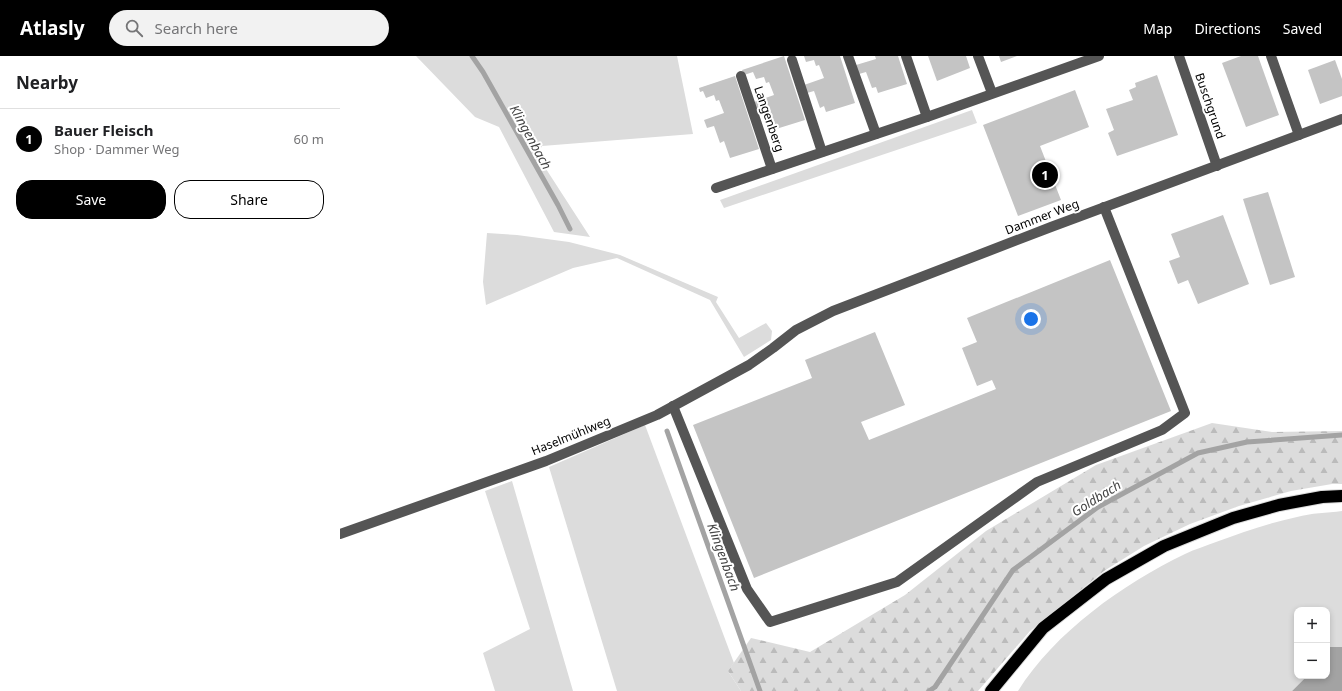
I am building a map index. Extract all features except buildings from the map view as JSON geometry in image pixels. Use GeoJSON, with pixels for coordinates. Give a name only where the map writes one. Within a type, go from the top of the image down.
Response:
{"type":"FeatureCollection","features":[{"type":"Feature","properties":{"kind":"highway"},"geometry":{"type":"LineString","coordinates":[[995,689],[1043,628],[1106,579],[1164,546],[1233,518],[1279,505],[1322,497],[1342,496]]}},
{"type":"Feature","properties":{"kind":"street"},"geometry":{"type":"LineString","coordinates":[[848,56],[876,134]]}},
{"type":"Feature","properties":{"kind":"street"},"geometry":{"type":"LineString","coordinates":[[906,56],[927,117]]}},
{"type":"Feature","properties":{"kind":"street"},"geometry":{"type":"LineString","coordinates":[[978,56],[992,93]]}},
{"type":"Feature","properties":{"kind":"street","name":"Buschgrund"},"geometry":{"type":"LineString","coordinates":[[1179,56],[1217,166]]}},
{"type":"Feature","properties":{"kind":"street"},"geometry":{"type":"LineString","coordinates":[[1271,56],[1300,135]]}},
{"type":"Feature","properties":{"kind":"street","name":"Langenberg"},"geometry":{"type":"LineString","coordinates":[[716,188],[927,117],[1096,57]]}},
{"type":"Feature","properties":{"kind":"street"},"geometry":{"type":"LineString","coordinates":[[792,60],[822,152]]}},
{"type":"Feature","properties":{"kind":"street","name":"Langenberg"},"geometry":{"type":"LineString","coordinates":[[741,76],[772,169]]}},
{"type":"Feature","properties":{"kind":"street","name":"Dammer Weg"},"geometry":{"type":"LineString","coordinates":[[796,330],[833,311],[1104,207],[1342,119]]}},
{"type":"Feature","properties":{"kind":"street"},"geometry":{"type":"LineString","coordinates":[[673,406],[747,589],[770,622],[897,582],[1037,482],[1162,430],[1185,413],[1104,207]]}},
{"type":"Feature","properties":{"kind":"street","name":"Haselmühlweg"},"geometry":{"type":"LineString","coordinates":[[340,534],[556,457],[657,415],[748,365],[774,348],[796,330]]}},
{"type":"Feature","properties":{"kind":"green space"},"geometry":{"type":"Polygon","coordinates":[[[416,56],[677,56],[693,134],[542,146],[537,155],[590,237],[554,232],[499,127],[475,117],[416,56]]]}},
{"type":"Feature","properties":{"kind":"green space"},"geometry":{"type":"Polygon","coordinates":[[[972,110],[977,123],[724,208],[720,200],[972,110]]]}},
{"type":"Feature","properties":{"kind":"green space"},"geometry":{"type":"Polygon","coordinates":[[[487,233],[517,235],[569,242],[620,255],[718,297],[716,302],[739,338],[766,323],[772,331],[771,340],[744,357],[710,300],[617,258],[573,268],[486,305],[483,282],[487,233]]]}},
{"type":"Feature","properties":{"kind":"green space"},"geometry":{"type":"Polygon","coordinates":[[[1212,423],[1272,432],[1342,431],[1342,484],[1332,484],[1291,491],[1239,506],[1190,524],[1144,546],[1104,571],[1030,631],[978,691],[741,691],[728,671],[751,638],[810,652],[905,595],[986,531],[1096,465],[1212,423]]]}},
{"type":"Feature","properties":{"kind":"green space"},"geometry":{"type":"Polygon","coordinates":[[[645,425],[734,663],[728,671],[741,691],[617,691],[549,467],[645,425]]]}},
{"type":"Feature","properties":{"kind":"green space"},"geometry":{"type":"Polygon","coordinates":[[[512,481],[573,691],[495,691],[483,653],[530,629],[485,491],[512,481]]]}},
{"type":"Feature","properties":{"kind":"green space"},"geometry":{"type":"Polygon","coordinates":[[[1342,511],[1342,647],[1330,647],[1330,607],[1294,607],[1294,679],[1304,679],[1292,691],[1018,691],[1033,669],[1071,630],[1092,612],[1138,580],[1185,554],[1266,525],[1308,515],[1342,511]]]}},
{"type":"Feature","properties":{"kind":"shaded area"},"geometry":{"type":"Polygon","coordinates":[[[1330,647],[1342,647],[1342,691],[1292,691],[1304,679],[1330,679],[1330,647]]]}},
{"type":"Feature","properties":{"kind":"waterway","name":"Klingenbach"},"geometry":{"type":"LineString","coordinates":[[472,56],[483,72],[570,229]]}},
{"type":"Feature","properties":{"kind":"waterway","name":"Klingenbach"},"geometry":{"type":"LineString","coordinates":[[667,431],[760,691]]}},
{"type":"Feature","properties":{"kind":"waterway","name":"Goldbach"},"geometry":{"type":"LineString","coordinates":[[929,691],[935,687],[1013,570],[1098,507],[1198,453],[1247,442],[1342,435]]}},
{"type":"Feature","properties":{"kind":"place","name":"Bauer Fleisch"},"geometry":{"type":"Point","coordinates":[1045,175]}}]}
